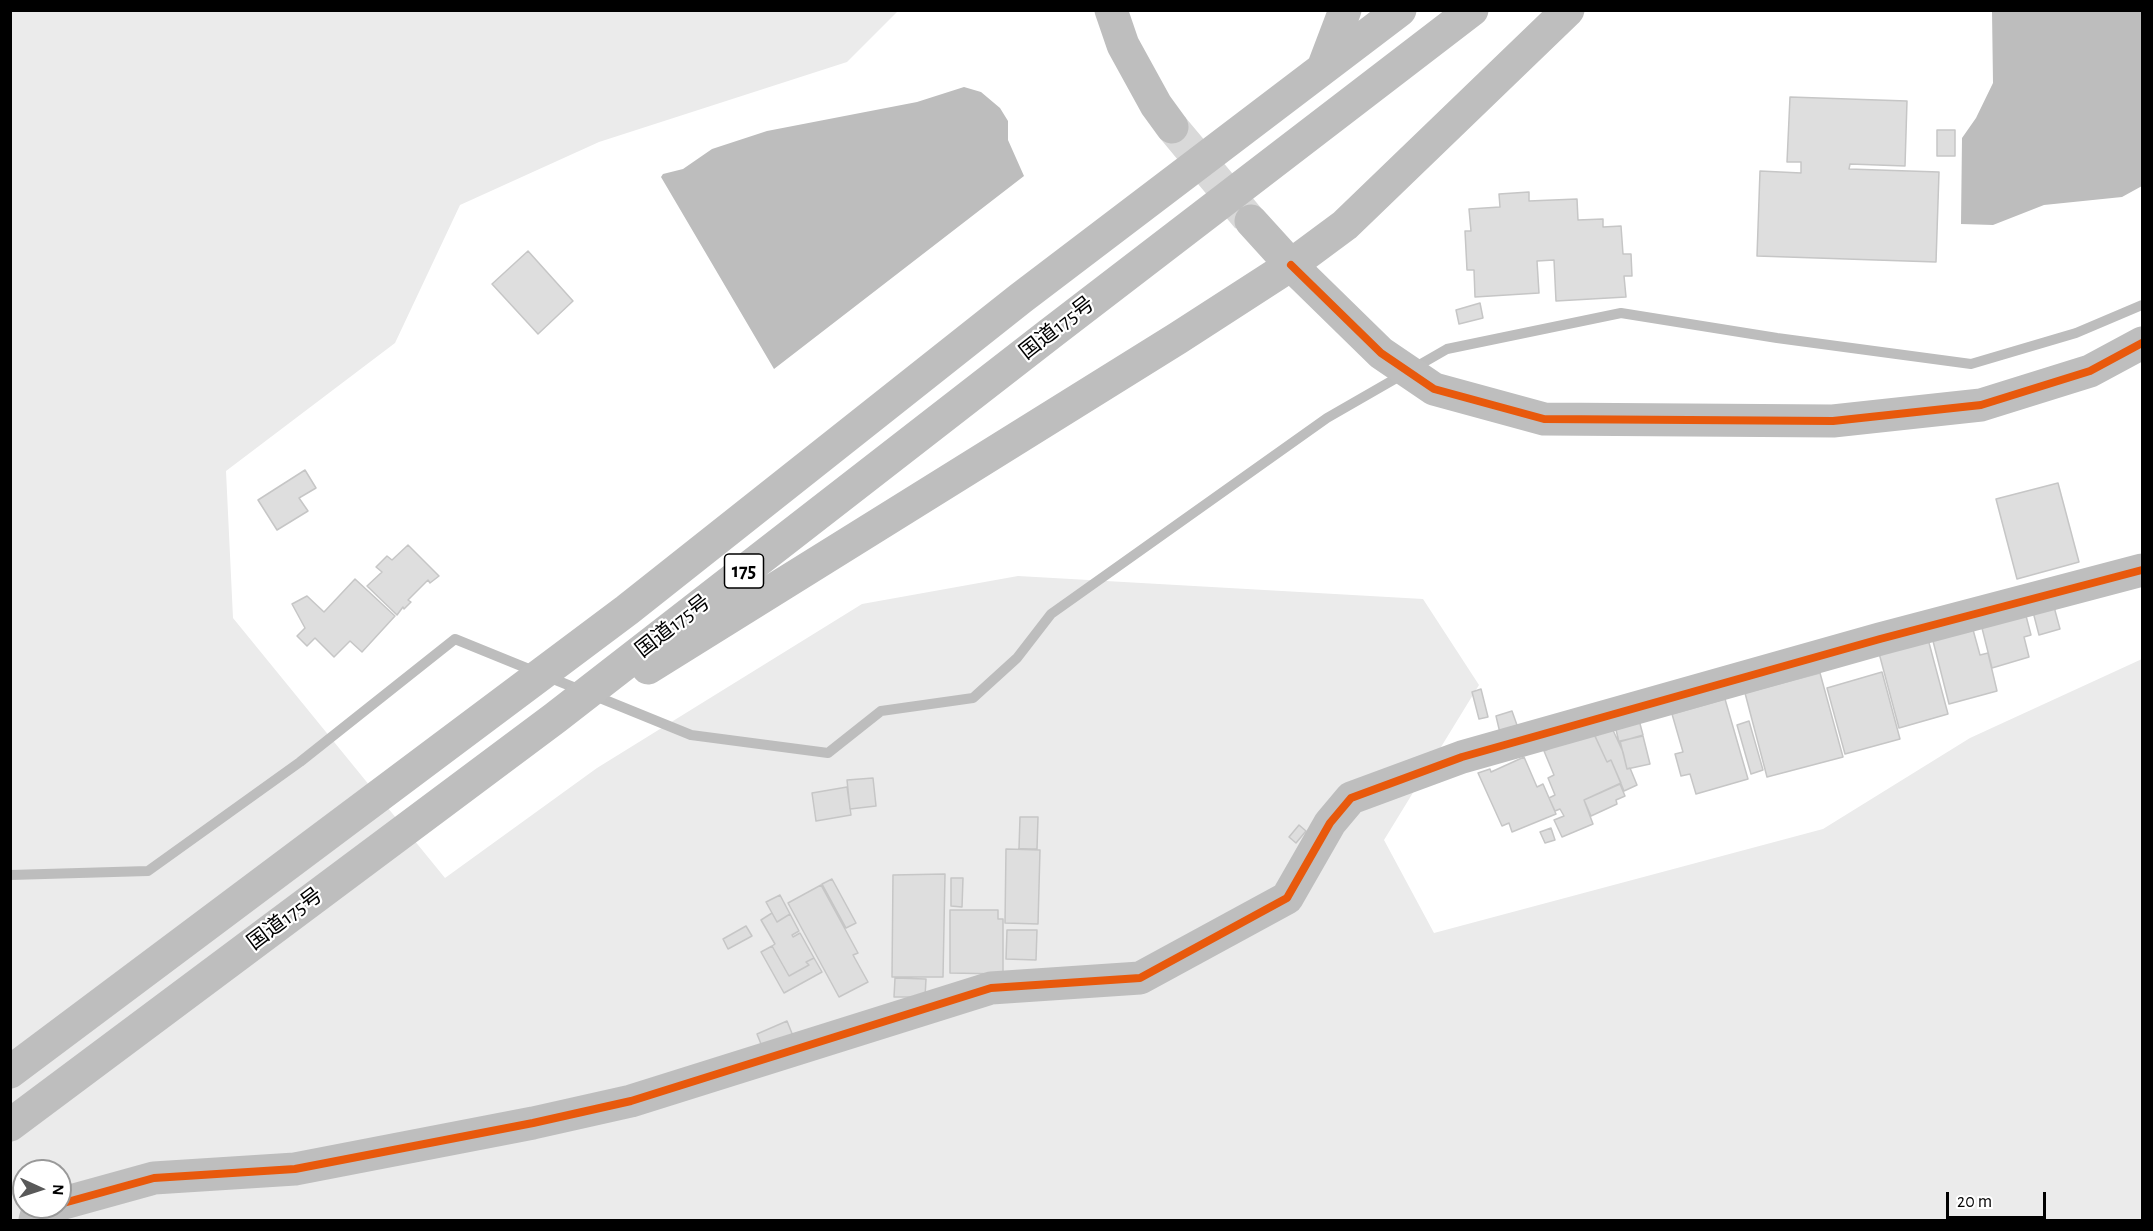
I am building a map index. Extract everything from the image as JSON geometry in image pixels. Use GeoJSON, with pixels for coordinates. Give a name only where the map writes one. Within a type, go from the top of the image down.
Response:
{"type":"FeatureCollection","features":[{"type":"Feature","properties":{"kind":"main road"},"geometry":{"type":"LineString","coordinates":[[1111,10],[1123,45],[1156,105],[1172,127]]}},
{"type":"Feature","properties":{"kind":"main road"},"geometry":{"type":"LineString","coordinates":[[1323,68],[1345,10]]}},
{"type":"Feature","properties":{"kind":"main road","name":"国道175号"},"geometry":{"type":"LineString","coordinates":[[10,1072],[627,610],[1012,305],[1400,10]]}},
{"type":"Feature","properties":{"kind":"main road","name":"国道175号"},"geometry":{"type":"LineString","coordinates":[[10,1125],[555,718],[1472,10]]}},
{"type":"Feature","properties":{"kind":"main road"},"geometry":{"type":"LineString","coordinates":[[555,718],[667,658],[1291,265],[1346,225],[1568,10]]}},
{"type":"Feature","properties":{"kind":"main road"},"geometry":{"type":"LineString","coordinates":[[1251,221],[1291,265],[1382,353],[1434,389],[1544,419],[1833,421],[1982,405],[2090,370],[2142,344]]}},
{"type":"Feature","properties":{"kind":"main road"},"geometry":{"type":"LineString","coordinates":[[72,1201],[154,1178],[295,1168],[533,1123],[631,1101],[991,988],[1140,978],[1287,898],[1330,823],[1351,798],[1462,757],[1880,639],[2142,570]]}},
{"type":"Feature","properties":{"kind":"shaded area"},"geometry":{"type":"Polygon","coordinates":[[[10,11],[898,11],[847,62],[599,142],[460,205],[395,343],[226,471],[233,618],[445,878],[597,768],[862,604],[1018,576],[1423,599],[1479,685],[1384,840],[1434,933],[1823,829],[1970,738],[2142,659],[2142,1220],[11,1220],[10,11]]]}},
{"type":"Feature","properties":{"kind":"shaded area"},"geometry":{"type":"Polygon","coordinates":[[[1992,11],[2142,11],[2142,186],[2122,197],[2044,205],[1993,225],[1961,224],[1962,138],[1976,118],[1993,83],[1992,11]]]}},
{"type":"Feature","properties":{"kind":"shaded area"},"geometry":{"type":"Polygon","coordinates":[[[964,87],[981,92],[1000,108],[1008,121],[1008,140],[1024,176],[774,369],[661,177],[663,174],[683,169],[712,149],[767,131],[917,102],[964,87]]]}},
{"type":"Feature","properties":{"kind":"building"},"geometry":{"type":"Polygon","coordinates":[[[1790,97],[1907,101],[1905,166],[1850,164],[1849,169],[1939,172],[1936,262],[1757,256],[1760,171],[1801,173],[1801,162],[1787,162],[1790,97]]]}},
{"type":"Feature","properties":{"kind":"building"},"geometry":{"type":"Polygon","coordinates":[[[1937,130],[1955,130],[1955,156],[1937,156],[1937,130]]]}},
{"type":"Feature","properties":{"kind":"building"},"geometry":{"type":"Polygon","coordinates":[[[1529,192],[1529,201],[1577,199],[1578,220],[1603,219],[1603,227],[1621,226],[1623,254],[1631,254],[1632,276],[1624,276],[1626,297],[1556,301],[1554,260],[1537,261],[1539,293],[1475,297],[1474,270],[1467,270],[1465,231],[1471,231],[1469,209],[1500,207],[1499,194],[1529,192]]]}},
{"type":"Feature","properties":{"kind":"building"},"geometry":{"type":"Polygon","coordinates":[[[528,251],[573,301],[538,334],[492,284],[528,251]]]}},
{"type":"Feature","properties":{"kind":"building"},"geometry":{"type":"Polygon","coordinates":[[[1480,303],[1483,318],[1459,324],[1456,310],[1480,303]]]}},
{"type":"Feature","properties":{"kind":"building"},"geometry":{"type":"Polygon","coordinates":[[[305,470],[316,488],[299,498],[308,511],[277,530],[258,500],[305,470]]]}},
{"type":"Feature","properties":{"kind":"building"},"geometry":{"type":"Polygon","coordinates":[[[2058,483],[2079,562],[2017,579],[1996,499],[2058,483]]]}},
{"type":"Feature","properties":{"kind":"building"},"geometry":{"type":"Polygon","coordinates":[[[408,545],[439,576],[430,583],[428,580],[408,600],[411,602],[397,615],[367,586],[382,572],[376,567],[387,556],[392,560],[408,545]]]}},
{"type":"Feature","properties":{"kind":"building"},"geometry":{"type":"Polygon","coordinates":[[[355,579],[395,616],[362,652],[350,641],[334,657],[315,638],[307,646],[297,636],[305,628],[292,604],[307,596],[324,612],[355,579]]]}},
{"type":"Feature","properties":{"kind":"building"},"geometry":{"type":"Polygon","coordinates":[[[2053,603],[2060,629],[2039,635],[2032,608],[2053,603]]]}},
{"type":"Feature","properties":{"kind":"building"},"geometry":{"type":"Polygon","coordinates":[[[2025,612],[2031,635],[2024,637],[2029,657],[1992,668],[1981,624],[2025,612]]]}},
{"type":"Feature","properties":{"kind":"building"},"geometry":{"type":"Polygon","coordinates":[[[1972,626],[1980,655],[1988,653],[1997,691],[1949,704],[1932,637],[1972,626]]]}},
{"type":"Feature","properties":{"kind":"building"},"geometry":{"type":"Polygon","coordinates":[[[1928,639],[1948,714],[1899,728],[1879,653],[1928,639]]]}},
{"type":"Feature","properties":{"kind":"building"},"geometry":{"type":"Polygon","coordinates":[[[1882,672],[1900,739],[1845,754],[1827,688],[1882,672]]]}},
{"type":"Feature","properties":{"kind":"building"},"geometry":{"type":"Polygon","coordinates":[[[1820,673],[1843,757],[1767,777],[1745,693],[1820,673]]]}},
{"type":"Feature","properties":{"kind":"building"},"geometry":{"type":"Polygon","coordinates":[[[1481,689],[1488,717],[1479,719],[1472,692],[1481,689]]]}},
{"type":"Feature","properties":{"kind":"building"},"geometry":{"type":"Polygon","coordinates":[[[1725,699],[1748,779],[1696,794],[1690,774],[1681,776],[1675,754],[1683,752],[1672,714],[1725,699]]]}},
{"type":"Feature","properties":{"kind":"building"},"geometry":{"type":"Polygon","coordinates":[[[1512,711],[1518,728],[1500,733],[1496,716],[1512,711]]]}},
{"type":"Feature","properties":{"kind":"building"},"geometry":{"type":"Polygon","coordinates":[[[1639,720],[1643,735],[1619,742],[1615,726],[1639,720]]]}},
{"type":"Feature","properties":{"kind":"building"},"geometry":{"type":"Polygon","coordinates":[[[1749,721],[1763,770],[1751,774],[1737,725],[1749,721]]]}},
{"type":"Feature","properties":{"kind":"building"},"geometry":{"type":"Polygon","coordinates":[[[1612,728],[1623,752],[1627,769],[1630,768],[1637,785],[1624,791],[1611,760],[1607,762],[1595,736],[1612,728]]]}},
{"type":"Feature","properties":{"kind":"building"},"geometry":{"type":"Polygon","coordinates":[[[1592,730],[1607,762],[1611,760],[1621,783],[1584,800],[1593,824],[1562,837],[1554,820],[1564,816],[1560,809],[1555,811],[1549,798],[1555,795],[1548,778],[1554,775],[1544,751],[1592,730]]]}},
{"type":"Feature","properties":{"kind":"building"},"geometry":{"type":"Polygon","coordinates":[[[1643,736],[1650,764],[1627,769],[1620,741],[1643,736]]]}},
{"type":"Feature","properties":{"kind":"building"},"geometry":{"type":"Polygon","coordinates":[[[1524,757],[1537,787],[1543,784],[1556,814],[1512,832],[1509,823],[1502,826],[1478,773],[1490,769],[1491,772],[1524,757]]]}},
{"type":"Feature","properties":{"kind":"building"},"geometry":{"type":"Polygon","coordinates":[[[873,778],[876,806],[850,809],[847,780],[873,778]]]}},
{"type":"Feature","properties":{"kind":"building"},"geometry":{"type":"Polygon","coordinates":[[[1620,784],[1625,796],[1616,800],[1617,804],[1591,816],[1584,800],[1620,784]]]}},
{"type":"Feature","properties":{"kind":"building"},"geometry":{"type":"Polygon","coordinates":[[[847,787],[851,815],[816,821],[812,793],[847,787]]]}},
{"type":"Feature","properties":{"kind":"building"},"geometry":{"type":"Polygon","coordinates":[[[1020,817],[1038,817],[1037,849],[1019,849],[1020,817]]]}},
{"type":"Feature","properties":{"kind":"building"},"geometry":{"type":"Polygon","coordinates":[[[1299,825],[1306,831],[1296,843],[1289,837],[1299,825]]]}},
{"type":"Feature","properties":{"kind":"building"},"geometry":{"type":"Polygon","coordinates":[[[1551,828],[1555,840],[1545,843],[1540,832],[1551,828]]]}},
{"type":"Feature","properties":{"kind":"building"},"geometry":{"type":"Polygon","coordinates":[[[1006,849],[1040,850],[1038,924],[1005,923],[1006,849]]]}},
{"type":"Feature","properties":{"kind":"building"},"geometry":{"type":"Polygon","coordinates":[[[945,874],[943,977],[892,977],[893,875],[945,874]]]}},
{"type":"Feature","properties":{"kind":"building"},"geometry":{"type":"Polygon","coordinates":[[[951,878],[963,878],[962,907],[951,906],[951,878]]]}},
{"type":"Feature","properties":{"kind":"building"},"geometry":{"type":"Polygon","coordinates":[[[832,879],[856,923],[846,928],[822,884],[832,879]]]}},
{"type":"Feature","properties":{"kind":"building"},"geometry":{"type":"Polygon","coordinates":[[[821,885],[858,953],[853,955],[868,982],[839,997],[788,903],[821,885]]]}},
{"type":"Feature","properties":{"kind":"building"},"geometry":{"type":"Polygon","coordinates":[[[780,895],[790,914],[777,922],[766,902],[780,895]]]}},
{"type":"Feature","properties":{"kind":"building"},"geometry":{"type":"Polygon","coordinates":[[[950,910],[998,910],[998,919],[1003,919],[1003,974],[950,973],[950,910]]]}},
{"type":"Feature","properties":{"kind":"building"},"geometry":{"type":"Polygon","coordinates":[[[772,913],[777,922],[790,914],[799,931],[792,935],[793,937],[800,933],[814,958],[806,962],[809,965],[789,976],[761,920],[772,913]]]}},
{"type":"Feature","properties":{"kind":"building"},"geometry":{"type":"Polygon","coordinates":[[[746,926],[752,936],[728,949],[723,939],[746,926]]]}},
{"type":"Feature","properties":{"kind":"building"},"geometry":{"type":"Polygon","coordinates":[[[1007,930],[1037,930],[1036,960],[1006,959],[1007,930]]]}},
{"type":"Feature","properties":{"kind":"building"},"geometry":{"type":"Polygon","coordinates":[[[772,946],[789,976],[809,965],[806,962],[814,958],[822,972],[784,993],[761,952],[772,946]]]}},
{"type":"Feature","properties":{"kind":"building"},"geometry":{"type":"Polygon","coordinates":[[[895,978],[926,979],[925,997],[894,997],[895,978]]]}},
{"type":"Feature","properties":{"kind":"building"},"geometry":{"type":"Polygon","coordinates":[[[787,1021],[793,1036],[763,1049],[757,1034],[787,1021]]]}},
{"type":"Feature","properties":{"kind":"waterway"},"geometry":{"type":"LineString","coordinates":[[10,875],[148,871],[300,762],[455,639],[691,735],[828,753],[881,711],[973,698],[1017,658],[1051,614],[1327,418],[1447,349],[1621,313],[1777,338],[1971,364],[2076,333],[2142,305]]}},
{"type":"Feature","properties":{"kind":"tunnel"},"geometry":{"type":"LineString","coordinates":[[1172,127],[1248,218]]}},
{"type":"Feature","properties":{"kind":"cycle path"},"geometry":{"type":"LineString","coordinates":[[1291,265],[1381,353],[1434,389],[1544,419],[1833,421],[1981,405],[2090,371],[2142,343]]}},
{"type":"Feature","properties":{"kind":"cycle path"},"geometry":{"type":"LineString","coordinates":[[72,1201],[154,1178],[295,1169],[533,1123],[631,1101],[991,988],[1140,978],[1287,898],[1330,823],[1351,798],[1462,757],[1880,639],[2142,570]]}}]}
